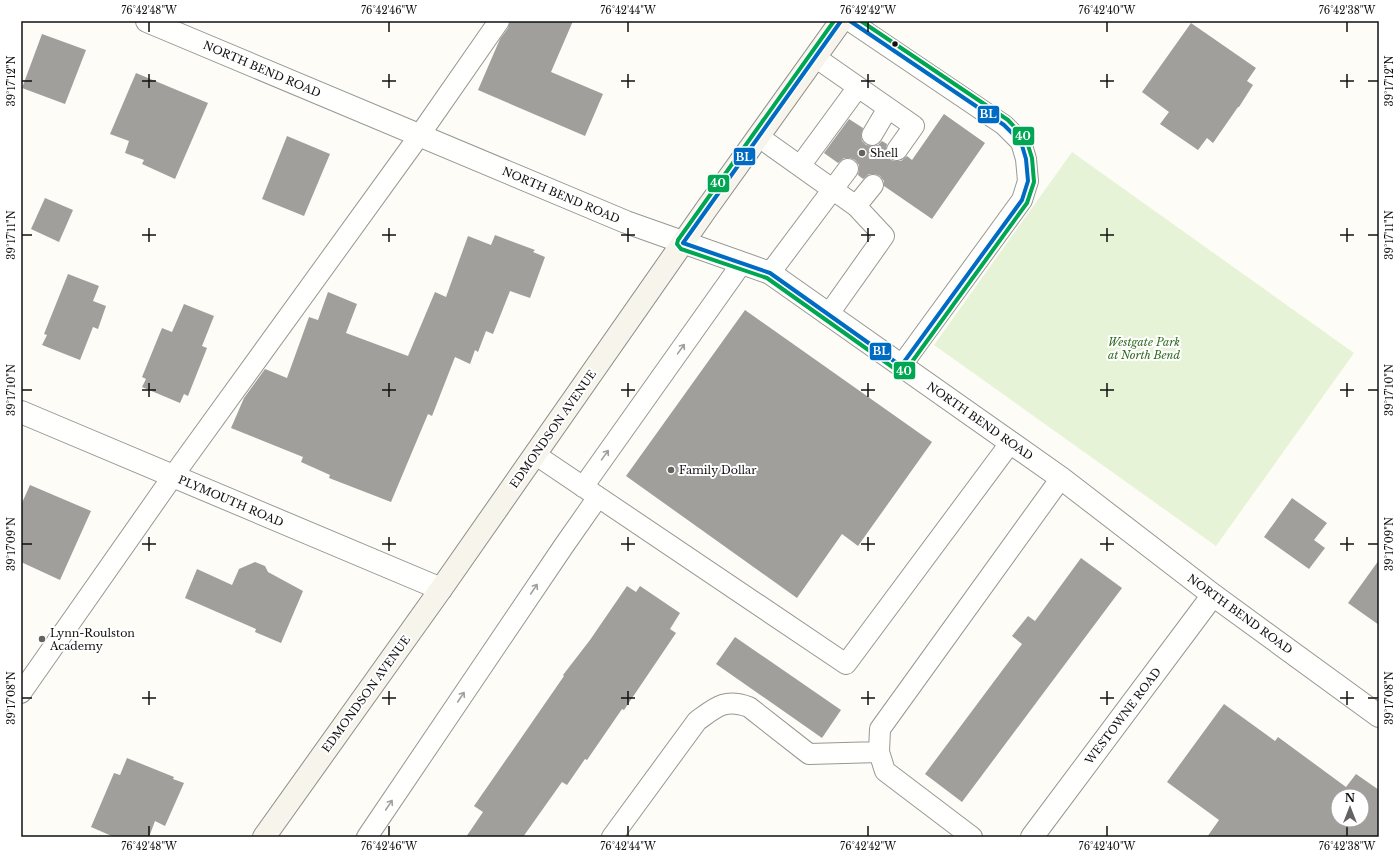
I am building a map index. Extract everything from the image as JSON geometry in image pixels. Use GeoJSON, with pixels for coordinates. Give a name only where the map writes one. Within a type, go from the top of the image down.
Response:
{"type":"FeatureCollection","features":[{"type":"Feature","properties":{"kind":"main road","name":"EDMONDSON AVENUE"},"geometry":{"type":"LineString","coordinates":[[264,837],[441,590],[684,242],[841,21]]}},
{"type":"Feature","properties":{"kind":"street","name":"NORTH BEND ROAD"},"geometry":{"type":"LineString","coordinates":[[148,21],[626,222],[770,273],[1011,442],[1213,595],[1379,716]]}},
{"type":"Feature","properties":{"kind":"street","name":"PLYMOUTH ROAD"},"geometry":{"type":"LineString","coordinates":[[21,412],[441,590]]}},
{"type":"Feature","properties":{"kind":"street","name":"WESTOWNE ROAD"},"geometry":{"type":"LineString","coordinates":[[1032,837],[1213,595]]}},
{"type":"Feature","properties":{"kind":"lane"},"geometry":{"type":"LineString","coordinates":[[21,693],[173,476],[419,136],[499,21]]}},
{"type":"Feature","properties":{"kind":"lane"},"geometry":{"type":"LineString","coordinates":[[850,21],[1004,125],[1021,142],[1026,159],[1028,181],[1022,200],[901,366]]}},
{"type":"Feature","properties":{"kind":"lane"},"geometry":{"type":"LineString","coordinates":[[816,57],[914,126],[897,150]]}},
{"type":"Feature","properties":{"kind":"lane"},"geometry":{"type":"LineString","coordinates":[[800,166],[858,86]]}},
{"type":"Feature","properties":{"kind":"lane"},"geometry":{"type":"LineString","coordinates":[[872,135],[888,108]]}},
{"type":"Feature","properties":{"kind":"lane"},"geometry":{"type":"LineString","coordinates":[[758,137],[856,206],[884,236],[828,315]]}},
{"type":"Feature","properties":{"kind":"lane"},"geometry":{"type":"LineString","coordinates":[[770,273],[848,169]]}},
{"type":"Feature","properties":{"kind":"lane"},"geometry":{"type":"LineString","coordinates":[[856,206],[873,185]]}},
{"type":"Feature","properties":{"kind":"lane"},"geometry":{"type":"LineString","coordinates":[[367,837],[563,547],[590,492],[742,263]]}},
{"type":"Feature","properties":{"kind":"lane"},"geometry":{"type":"LineString","coordinates":[[536,455],[846,664],[1011,442]]}},
{"type":"Feature","properties":{"kind":"lane"},"geometry":{"type":"LineString","coordinates":[[972,837],[885,771],[879,752],[880,729],[1060,478]]}},
{"type":"Feature","properties":{"kind":"lane"},"geometry":{"type":"LineString","coordinates":[[612,837],[697,721],[713,709],[724,704],[740,703],[750,707],[810,754],[879,752]]}},
{"type":"Feature","properties":{"kind":"green space","name":"Westgate Park at North Bend"},"geometry":{"type":"Polygon","coordinates":[[[1072,152],[1354,353],[1216,546],[934,345],[1072,152]]]}},
{"type":"Feature","properties":{"kind":"building"},"geometry":{"type":"Polygon","coordinates":[[[510,21],[573,21],[551,72],[603,94],[585,136],[478,90],[500,39],[508,28],[510,21]]]}},
{"type":"Feature","properties":{"kind":"building"},"geometry":{"type":"Polygon","coordinates":[[[1191,23],[1256,68],[1247,81],[1253,85],[1239,107],[1213,143],[1207,138],[1198,150],[1160,124],[1169,112],[1142,92],[1191,23]]]}},
{"type":"Feature","properties":{"kind":"building"},"geometry":{"type":"Polygon","coordinates":[[[42,34],[86,50],[65,104],[22,88],[42,34]]]}},
{"type":"Feature","properties":{"kind":"building"},"geometry":{"type":"Polygon","coordinates":[[[136,73],[208,103],[175,179],[142,164],[144,160],[125,153],[129,141],[110,134],[136,73]]]}},
{"type":"Feature","properties":{"kind":"building"},"geometry":{"type":"Polygon","coordinates":[[[944,114],[985,143],[932,219],[884,186],[884,181],[880,176],[869,174],[863,179],[858,175],[859,165],[855,160],[844,158],[838,163],[824,153],[849,119],[863,128],[861,135],[862,141],[866,145],[878,145],[882,141],[887,144],[886,154],[891,160],[901,161],[907,156],[912,160],[944,114]]]}},
{"type":"Feature","properties":{"kind":"building"},"geometry":{"type":"Polygon","coordinates":[[[287,136],[330,154],[304,216],[262,199],[287,136]]]}},
{"type":"Feature","properties":{"kind":"building"},"geometry":{"type":"Polygon","coordinates":[[[45,198],[73,210],[59,242],[31,229],[45,198]]]}},
{"type":"Feature","properties":{"kind":"building"},"geometry":{"type":"Polygon","coordinates":[[[495,235],[535,250],[533,252],[545,257],[530,298],[510,291],[493,334],[486,331],[478,352],[475,350],[470,364],[455,357],[432,416],[428,414],[391,502],[329,478],[330,475],[301,462],[303,457],[231,428],[244,398],[265,369],[287,378],[309,317],[318,320],[328,292],[357,304],[346,333],[408,356],[435,292],[446,297],[468,236],[491,245],[495,235]]]}},
{"type":"Feature","properties":{"kind":"building"},"geometry":{"type":"Polygon","coordinates":[[[68,274],[99,286],[93,301],[106,306],[98,329],[93,327],[80,360],[42,345],[47,335],[44,334],[68,274]]]}},
{"type":"Feature","properties":{"kind":"building"},"geometry":{"type":"Polygon","coordinates":[[[184,304],[214,316],[202,346],[207,348],[188,396],[184,394],[180,403],[142,387],[146,379],[142,377],[162,328],[172,332],[184,304]]]}},
{"type":"Feature","properties":{"kind":"building"},"geometry":{"type":"Polygon","coordinates":[[[745,310],[932,442],[858,546],[842,534],[797,598],[626,476],[745,310]]]}},
{"type":"Feature","properties":{"kind":"building"},"geometry":{"type":"Polygon","coordinates":[[[30,485],[91,511],[60,580],[21,562],[21,505],[30,485]]]}},
{"type":"Feature","properties":{"kind":"building"},"geometry":{"type":"Polygon","coordinates":[[[1292,498],[1327,523],[1314,540],[1325,548],[1309,569],[1264,537],[1292,498]]]}},
{"type":"Feature","properties":{"kind":"building"},"geometry":{"type":"Polygon","coordinates":[[[1081,558],[1122,588],[962,802],[925,774],[1022,644],[1012,636],[1028,616],[1035,621],[1081,558]]]}},
{"type":"Feature","properties":{"kind":"building"},"geometry":{"type":"Polygon","coordinates":[[[1379,560],[1379,625],[1348,603],[1379,560]]]}},
{"type":"Feature","properties":{"kind":"building"},"geometry":{"type":"Polygon","coordinates":[[[255,562],[265,566],[268,572],[303,591],[281,643],[255,632],[256,629],[185,598],[197,569],[232,585],[239,569],[255,562]]]}},
{"type":"Feature","properties":{"kind":"building"},"geometry":{"type":"Polygon","coordinates":[[[627,586],[636,592],[640,586],[680,613],[670,629],[676,633],[624,710],[622,709],[587,760],[585,759],[567,785],[562,782],[523,837],[466,837],[483,812],[474,806],[564,676],[563,675],[590,640],[627,586]]]}},
{"type":"Feature","properties":{"kind":"building"},"geometry":{"type":"Polygon","coordinates":[[[735,637],[841,710],[822,738],[716,664],[735,637]]]}},
{"type":"Feature","properties":{"kind":"building"},"geometry":{"type":"Polygon","coordinates":[[[1224,704],[1275,741],[1278,737],[1346,787],[1356,774],[1379,790],[1379,837],[1207,837],[1219,820],[1167,782],[1224,704]]]}},
{"type":"Feature","properties":{"kind":"building"},"geometry":{"type":"Polygon","coordinates":[[[127,758],[174,777],[173,779],[184,783],[165,826],[155,821],[149,837],[114,837],[91,827],[114,773],[120,775],[127,758]]]}},
{"type":"Feature","properties":{"kind":"transit line","name":"40"},"geometry":{"type":"LineString","coordinates":[[834,21],[678,240],[677,244],[681,249],[767,278],[898,371],[902,372],[906,370],[1027,203],[1034,182],[1032,158],[1026,139],[1008,120],[861,21]]}},
{"type":"Feature","properties":{"kind":"transit line","name":"BL"},"geometry":{"type":"LineString","coordinates":[[841,21],[683,243],[770,273],[901,366],[1022,200],[1028,181],[1026,159],[1021,142],[1004,125],[850,21]]}},
{"type":"Feature","properties":{"kind":"place","name":"Shell"},"geometry":{"type":"Point","coordinates":[862,153]}},
{"type":"Feature","properties":{"kind":"place","name":"Family Dollar"},"geometry":{"type":"Point","coordinates":[671,470]}},
{"type":"Feature","properties":{"kind":"place","name":"Lynn-Roulston Academy"},"geometry":{"type":"Point","coordinates":[42,639]}}]}
